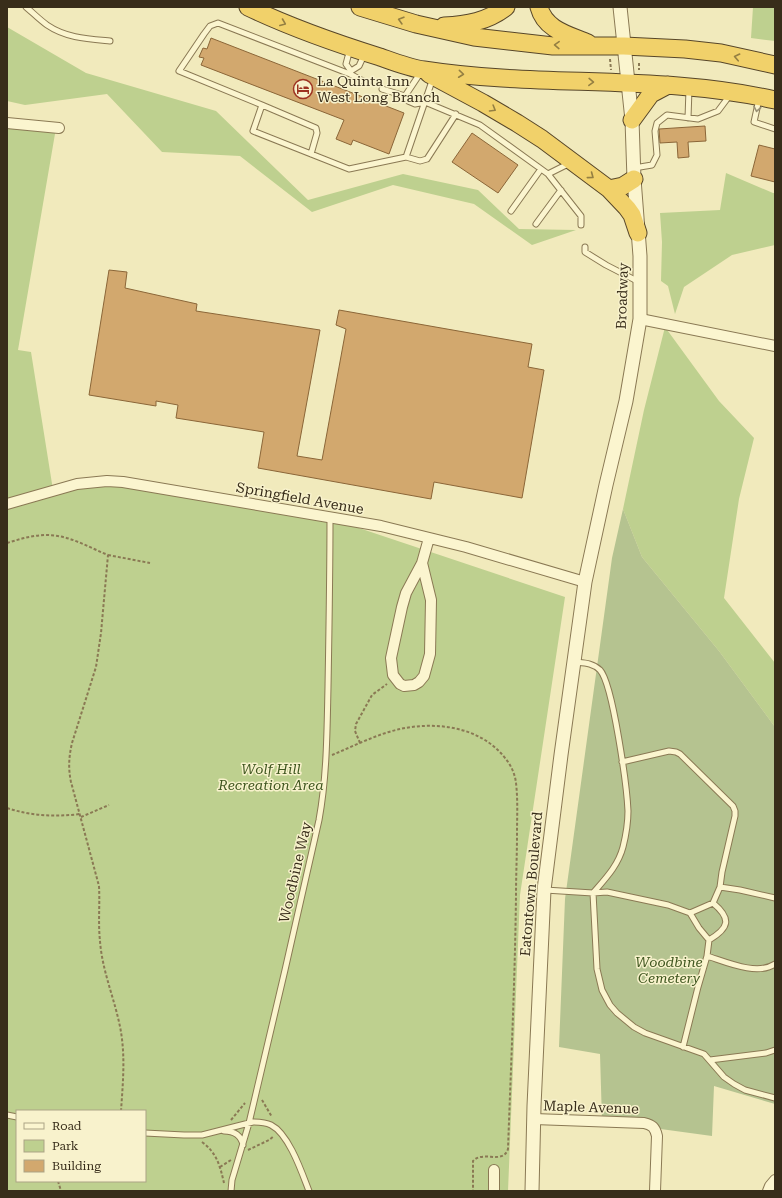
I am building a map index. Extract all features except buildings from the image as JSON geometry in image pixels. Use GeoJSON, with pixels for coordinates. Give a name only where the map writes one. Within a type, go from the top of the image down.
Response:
{"type":"FeatureCollection","features":[{"type":"Feature","properties":{"kind":"highway"},"geometry":{"type":"LineString","coordinates":[[248,7],[270,18],[357,50],[430,73],[483,103],[542,139],[609,189],[621,200],[632,215],[638,233]]}},
{"type":"Feature","properties":{"kind":"highway"},"geometry":{"type":"LineString","coordinates":[[360,7],[416,24],[494,40],[553,46],[624,46],[705,51],[775,65]]}},
{"type":"Feature","properties":{"kind":"highway"},"geometry":{"type":"LineString","coordinates":[[429,26],[462,25],[476,22],[495,15],[506,7]]}},
{"type":"Feature","properties":{"kind":"highway"},"geometry":{"type":"LineString","coordinates":[[539,7],[544,18],[556,30],[595,46]]}},
{"type":"Feature","properties":{"kind":"highway"},"geometry":{"type":"LineString","coordinates":[[430,73],[497,78],[634,78],[668,85],[732,92],[767,98]]}},
{"type":"Feature","properties":{"kind":"highway"},"geometry":{"type":"LineString","coordinates":[[632,120],[651,94],[668,85]]}},
{"type":"Feature","properties":{"kind":"highway"},"geometry":{"type":"LineString","coordinates":[[609,189],[623,186],[634,173]]}},
{"type":"Feature","properties":{"kind":"street","name":"Broadway"},"geometry":{"type":"LineString","coordinates":[[585,582],[626,401],[640,319],[640,256],[632,120],[634,78],[624,46],[620,7]]}},
{"type":"Feature","properties":{"kind":"street"},"geometry":{"type":"LineString","coordinates":[[7,123],[59,128]]}},
{"type":"Feature","properties":{"kind":"street"},"geometry":{"type":"LineString","coordinates":[[640,319],[775,346]]}},
{"type":"Feature","properties":{"kind":"street","name":"Springfield Avenue"},"geometry":{"type":"LineString","coordinates":[[7,504],[77,484],[107,481],[123,482],[380,526],[496,555],[585,582]]}},
{"type":"Feature","properties":{"kind":"street"},"geometry":{"type":"LineString","coordinates":[[422,563],[431,600],[430,654],[424,676],[414,685],[404,686],[395,679],[393,675],[391,658],[406,593],[422,563],[429,538]]}},
{"type":"Feature","properties":{"kind":"street","name":"Eatontown Boulevard"},"geometry":{"type":"LineString","coordinates":[[532,1191],[544,890],[560,755],[585,582]]}},
{"type":"Feature","properties":{"kind":"street","name":"Maple Avenue"},"geometry":{"type":"LineString","coordinates":[[534,1119],[644,1123],[651,1125],[656,1129],[657,1136],[655,1191]]}},
{"type":"Feature","properties":{"kind":"street"},"geometry":{"type":"LineString","coordinates":[[494,1170],[494,1191]]}},
{"type":"Feature","properties":{"kind":"street"},"geometry":{"type":"LineString","coordinates":[[768,1191],[775,1180]]}},
{"type":"Feature","properties":{"kind":"lane"},"geometry":{"type":"LineString","coordinates":[[26,7],[48,25],[62,33],[83,39],[110,41]]}},
{"type":"Feature","properties":{"kind":"lane"},"geometry":{"type":"LineString","coordinates":[[311,154],[317,133],[316,128],[179,71],[210,26],[218,23],[350,72],[367,83]]}},
{"type":"Feature","properties":{"kind":"lane"},"geometry":{"type":"LineString","coordinates":[[350,72],[346,64],[357,50]]}},
{"type":"Feature","properties":{"kind":"lane"},"geometry":{"type":"LineString","coordinates":[[350,72],[359,66],[357,50]]}},
{"type":"Feature","properties":{"kind":"lane"},"geometry":{"type":"LineString","coordinates":[[405,96],[430,73]]}},
{"type":"Feature","properties":{"kind":"lane"},"geometry":{"type":"LineString","coordinates":[[406,157],[425,102],[430,73]]}},
{"type":"Feature","properties":{"kind":"lane"},"geometry":{"type":"LineString","coordinates":[[688,118],[689,87]]}},
{"type":"Feature","properties":{"kind":"lane"},"geometry":{"type":"LineString","coordinates":[[382,89],[405,96],[408,100],[415,104],[425,102],[480,125],[548,174],[581,216],[582,224]]}},
{"type":"Feature","properties":{"kind":"lane"},"geometry":{"type":"LineString","coordinates":[[634,173],[652,165],[657,155],[655,131],[657,123],[667,115],[698,119],[718,111],[732,92]]}},
{"type":"Feature","properties":{"kind":"lane"},"geometry":{"type":"LineString","coordinates":[[767,98],[754,122],[775,129]]}},
{"type":"Feature","properties":{"kind":"lane"},"geometry":{"type":"LineString","coordinates":[[262,105],[253,130],[349,169],[406,157],[420,161],[427,158],[456,114]]}},
{"type":"Feature","properties":{"kind":"lane"},"geometry":{"type":"LineString","coordinates":[[548,174],[573,162]]}},
{"type":"Feature","properties":{"kind":"lane"},"geometry":{"type":"LineString","coordinates":[[511,211],[541,169]]}},
{"type":"Feature","properties":{"kind":"lane"},"geometry":{"type":"LineString","coordinates":[[536,224],[561,190]]}},
{"type":"Feature","properties":{"kind":"lane"},"geometry":{"type":"LineString","coordinates":[[585,247],[585,252],[640,283]]}},
{"type":"Feature","properties":{"kind":"lane","name":"Woodbine Way"},"geometry":{"type":"LineString","coordinates":[[231,1191],[232,1180],[241,1154],[258,1086],[323,798],[326,757],[330,517]]}},
{"type":"Feature","properties":{"kind":"lane"},"geometry":{"type":"LineString","coordinates":[[574,662],[593,664],[599,669],[604,677],[613,709],[628,810],[622,848],[614,868],[593,893],[597,969],[602,990],[617,1013],[634,1027],[651,1035],[704,1054],[724,1076],[734,1084],[745,1090],[775,1098]]}},
{"type":"Feature","properties":{"kind":"lane"},"geometry":{"type":"LineString","coordinates":[[622,762],[669,751],[676,752],[680,754],[733,806],[735,816],[720,887],[714,903],[690,913]]}},
{"type":"Feature","properties":{"kind":"lane"},"geometry":{"type":"LineString","coordinates":[[720,887],[775,898]]}},
{"type":"Feature","properties":{"kind":"lane"},"geometry":{"type":"LineString","coordinates":[[544,890],[593,893],[606,892],[668,905],[690,913],[699,928],[709,940],[707,956],[683,1047]]}},
{"type":"Feature","properties":{"kind":"lane"},"geometry":{"type":"LineString","coordinates":[[709,940],[720,933],[726,920],[725,914],[714,903]]}},
{"type":"Feature","properties":{"kind":"lane"},"geometry":{"type":"LineString","coordinates":[[707,956],[730,964],[756,969],[766,968],[775,964]]}},
{"type":"Feature","properties":{"kind":"lane"},"geometry":{"type":"LineString","coordinates":[[710,1060],[766,1053],[775,1050]]}},
{"type":"Feature","properties":{"kind":"lane"},"geometry":{"type":"LineString","coordinates":[[146,1133],[202,1135],[249,1123],[260,1122],[272,1126],[285,1141],[297,1161],[309,1191]]}},
{"type":"Feature","properties":{"kind":"lane"},"geometry":{"type":"LineString","coordinates":[[219,1131],[229,1131],[238,1135],[242,1142],[242,1147]]}},
{"type":"Feature","properties":{"kind":"path"},"geometry":{"type":"LineString","coordinates":[[610,60],[611,75]]}},
{"type":"Feature","properties":{"kind":"path"},"geometry":{"type":"LineString","coordinates":[[634,78],[639,64]]}},
{"type":"Feature","properties":{"kind":"path"},"geometry":{"type":"LineString","coordinates":[[7,543],[46,535],[56,536],[80,542],[108,555],[150,564]]}},
{"type":"Feature","properties":{"kind":"path"},"geometry":{"type":"LineString","coordinates":[[108,555],[101,633],[96,667],[72,743],[69,773],[99,886],[100,941],[122,1035],[124,1072],[121,1110]]}},
{"type":"Feature","properties":{"kind":"path"},"geometry":{"type":"LineString","coordinates":[[360,743],[355,731],[356,724],[372,695],[395,679]]}},
{"type":"Feature","properties":{"kind":"path"},"geometry":{"type":"LineString","coordinates":[[326,757],[399,729],[426,726],[451,727],[463,730],[476,736],[498,750],[513,770],[516,782],[518,805],[508,1149],[506,1154],[501,1157],[480,1156],[475,1158],[473,1161],[473,1191]]}},
{"type":"Feature","properties":{"kind":"path"},"geometry":{"type":"LineString","coordinates":[[81,817],[109,805]]}},
{"type":"Feature","properties":{"kind":"path"},"geometry":{"type":"LineString","coordinates":[[7,808],[34,814],[59,816],[80,814]]}},
{"type":"Feature","properties":{"kind":"path"},"geometry":{"type":"LineString","coordinates":[[220,1167],[241,1154],[269,1140],[274,1136],[277,1130],[276,1124],[262,1101],[258,1086]]}},
{"type":"Feature","properties":{"kind":"path"},"geometry":{"type":"LineString","coordinates":[[219,1131],[229,1123],[258,1086]]}},
{"type":"Feature","properties":{"kind":"path"},"geometry":{"type":"LineString","coordinates":[[184,1135],[193,1137],[205,1144],[215,1156],[220,1167],[224,1184]]}},
{"type":"Feature","properties":{"kind":"green space"},"geometry":{"type":"Polygon","coordinates":[[[753,7],[775,7],[775,41],[751,38],[753,7]]]}},
{"type":"Feature","properties":{"kind":"green space"},"geometry":{"type":"Polygon","coordinates":[[[7,27],[86,73],[216,111],[308,200],[403,174],[478,190],[519,229],[576,230],[532,245],[474,204],[393,185],[312,212],[240,156],[162,152],[107,94],[25,105],[7,101],[7,27]]]}},
{"type":"Feature","properties":{"kind":"green space","name":"Wolf Hill Recreation Area"},"geometry":{"type":"Polygon","coordinates":[[[7,122],[56,128],[18,350],[31,352],[53,490],[108,483],[326,517],[565,597],[520,895],[508,1191],[7,1191],[7,122]]]}},
{"type":"Feature","properties":{"kind":"green space"},"geometry":{"type":"Polygon","coordinates":[[[726,173],[775,193],[775,245],[732,255],[684,287],[675,314],[668,286],[661,281],[662,242],[660,213],[720,210],[726,173]]]}},
{"type":"Feature","properties":{"kind":"green space"},"geometry":{"type":"Polygon","coordinates":[[[665,327],[719,401],[754,438],[739,499],[724,598],[775,663],[775,727],[719,651],[642,557],[623,509],[644,410],[665,327]]]}},
{"type":"Feature","properties":{"kind":"green space","name":"Woodbine Cemetery"},"geometry":{"type":"Polygon","coordinates":[[[623,509],[642,557],[719,651],[775,727],[775,1104],[714,1086],[712,1136],[602,1121],[600,1054],[559,1047],[565,899],[612,558],[623,509]]]}},
{"type":"Feature","properties":{"kind":"place","name":"La Quinta Inn West Long Branch"},"geometry":{"type":"Point","coordinates":[303,89]}}]}
